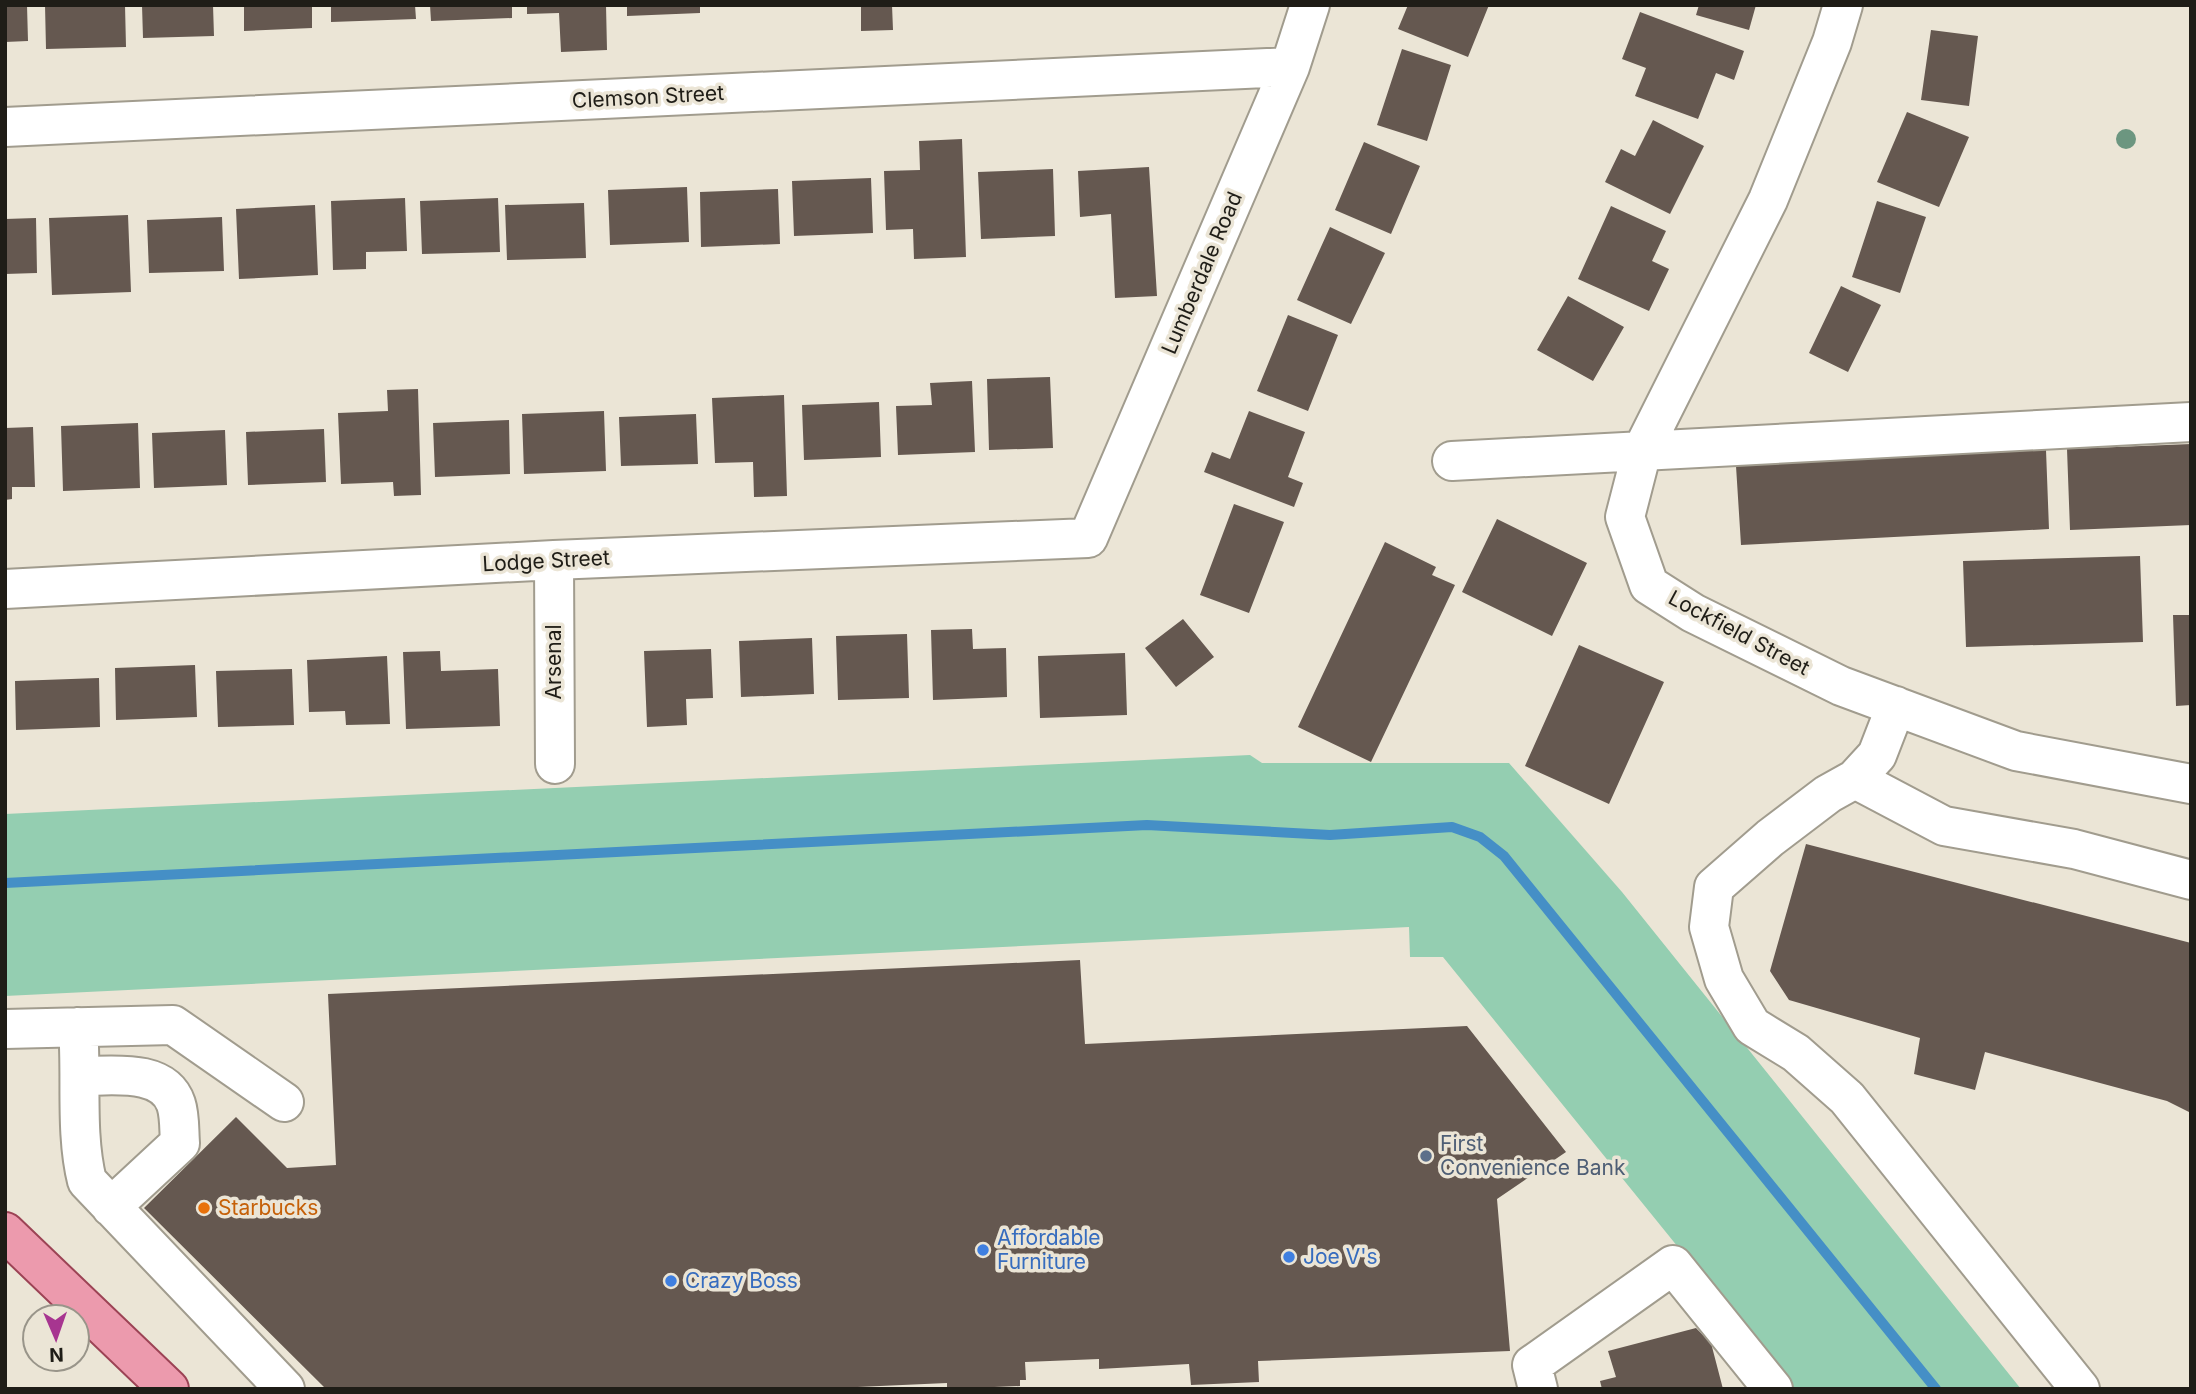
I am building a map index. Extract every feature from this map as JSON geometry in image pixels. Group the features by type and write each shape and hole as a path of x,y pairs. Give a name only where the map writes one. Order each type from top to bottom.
{"main road":[{"path":"5,1232 169,1389"}],"street":[{"name":"Lumberdale Road","path":"1088,538 1290,68 1310,5"},
{"name":"Lockfield Street","path":"1843,5 1832,42 1768,200 1642,451 1625,517 1649,585 1693,613 1841,686 2016,751 2191,784"},
{"name":"Clemson Street","path":"5,127 1290,68"},
{"path":"1452,461 2191,422"},
{"name":"Lodge Street","path":"5,589 554,560 1088,538"},
{"name":"Arsenal","path":"554,560 555,764"},
{"path":"1896,706 1877,755 1855,779 1828,794 1770,838 1714,887 1709,927 1724,979 1752,1026 1796,1053 1847,1098 2080,1389"},
{"path":"1855,779 1944,825 2074,849 2191,880"},
{"path":"5,1029 173,1024 284,1102"},
{"path":"78,1027 82,1076 81,1156 87,1181 285,1389"},
{"path":"82,1076 129,1076 160,1082 176,1103 180,1143 111,1207"},
{"path":"1528,1381 1674,1265 1773,1389"}],"green space":[{"path":"1250,755 1262,763 1509,763 1622,892 2021,1389 1793,1389 1443,957 1410,957 1409,927 5,996 5,814"}],"building":[{"path":"5,5 27,5 28,41 5,42"},
{"path":"45,5 125,5 126,47 46,49"},
{"path":"142,5 213,5 214,36 143,38"},
{"path":"244,5 312,5 312,28 244,31"},
{"path":"331,5 415,5 416,19 331,22"},
{"path":"430,5 512,5 512,18 431,21"},
{"path":"527,5 606,5 607,50 561,52 559,13 527,14"},
{"path":"627,5 700,5 700,13 627,16"},
{"path":"861,5 892,5 893,30 861,31"},
{"path":"1408,5 1489,5 1468,57 1398,29"},
{"path":"1699,5 1756,5 1749,30 1696,15"},
{"path":"1640,12 1744,51 1734,80 1716,73 1698,119 1635,96 1646,68 1622,59"},
{"path":"1931,30 1978,36 1969,106 1921,100"},
{"path":"1402,49 1451,65 1427,141 1377,125"},
{"path":"1907,112 1969,137 1939,207 1877,182"},
{"path":"1653,120 1704,146 1670,214 1605,182 1621,149 1635,156"},
{"path":"962,139 966,257 914,259 913,229 886,230 884,171 920,170 919,141"},
{"path":"1364,142 1420,166 1391,234 1335,210"},
{"path":"1149,167 1157,296 1115,298 1111,214 1080,217 1078,171"},
{"path":"1053,169 1055,236 981,239 978,172"},
{"path":"871,178 873,233 794,236 792,181"},
{"path":"687,187 689,242 610,245 608,190"},
{"path":"778,189 780,244 701,247 700,192"},
{"path":"405,198 407,251 366,252 366,269 333,270 331,201"},
{"path":"498,198 500,252 422,254 420,201"},
{"path":"1877,201 1926,217 1900,293 1852,277"},
{"path":"584,203 586,258 507,260 505,205"},
{"path":"315,205 318,275 239,279 236,209"},
{"path":"1611,206 1666,231 1652,261 1669,269 1649,311 1578,279"},
{"path":"128,215 131,292 52,295 49,218"},
{"path":"222,217 224,271 149,273 147,220"},
{"path":"36,218 37,273 5,274 5,219"},
{"path":"1330,227 1385,253 1351,324 1297,300"},
{"path":"1841,286 1881,305 1848,372 1809,353"},
{"path":"1568,296 1624,327 1593,381 1537,350"},
{"path":"1288,315 1338,335 1308,411 1257,391"},
{"path":"1050,377 1053,448 989,450 987,379"},
{"path":"972,381 975,452 898,455 896,406 932,405 930,383"},
{"path":"418,389 421,495 394,496 393,482 341,484 338,413 388,411 387,390"},
{"path":"784,395 787,496 754,497 753,462 715,463 712,398"},
{"path":"879,402 881,457 804,460 802,405"},
{"path":"604,411 606,471 524,474 522,414"},
{"path":"1249,411 1305,432 1288,477 1303,483 1294,507 1204,472 1212,452 1230,459"},
{"path":"696,414 698,464 621,466 619,417"},
{"path":"509,420 510,474 435,477 433,423"},
{"path":"138,423 140,488 63,491 61,426"},
{"path":"33,427 35,487 12,487 12,499 5,500 5,428"},
{"path":"324,429 326,482 248,485 246,432"},
{"path":"225,430 227,485 154,488 152,433"},
{"path":"2191,444 2191,525 2070,530 2067,449"},
{"path":"2046,450 2049,529 1741,545 1736,466"},
{"path":"1234,504 1284,522 1249,613 1200,595"},
{"path":"1497,519 1587,563 1552,636 1462,592"},
{"path":"1385,542 1436,567 1432,575 1455,585 1371,762 1298,727"},
{"path":"2140,556 2143,642 1966,647 1963,561"},
{"path":"2173,615 2191,615 2191,705 2176,706"},
{"path":"1183,619 1214,657 1176,687 1145,648"},
{"path":"972,629 973,649 1006,648 1007,697 933,700 931,630"},
{"path":"907,634 909,698 838,700 836,636"},
{"path":"812,638 814,694 741,697 739,641"},
{"path":"1579,645 1664,682 1609,804 1525,766"},
{"path":"711,649 713,698 686,699 687,725 647,727 644,651"},
{"path":"440,651 441,671 498,669 500,726 406,729 403,652"},
{"path":"1125,653 1127,715 1040,718 1038,656"},
{"path":"387,656 390,724 346,725 345,711 309,712 307,660"},
{"path":"195,665 197,717 116,720 115,668"},
{"path":"292,669 294,725 218,727 216,671"},
{"path":"99,678 100,727 16,730 15,681"},
{"path":"1806,844 2191,943 2191,1113 2167,1101 1985,1052 1975,1090 1914,1074 1920,1038 1789,1000 1770,971"},
{"path":"1080,960 1085,1044 1467,1026 1566,1152 1497,1199 1510,1351 1258,1361 1259,1382 1191,1385 1189,1364 1099,1369 1099,1359 1025,1362 1026,1380 1020,1380 1020,1386 947,1389 947,1383 813,1389 326,1389 144,1208 236,1117 287,1168 336,1165 328,994"},
{"path":"1696,1328 1711,1343 1723,1389 1602,1389 1600,1381 1616,1377 1608,1351"}],"waterway":[{"path":"5,883 1147,825 1330,835 1452,827 1480,837 1504,856 1936,1389"}],"place":[{"name":"First Convenience Bank","path":"1426,1156"},
{"name":"Starbucks","path":"204,1208"},
{"name":"Affordable Furniture","path":"983,1250"},
{"name":"Joe V's","path":"1289,1257"},
{"name":"Crazy Boss","path":"671,1281"}]}
